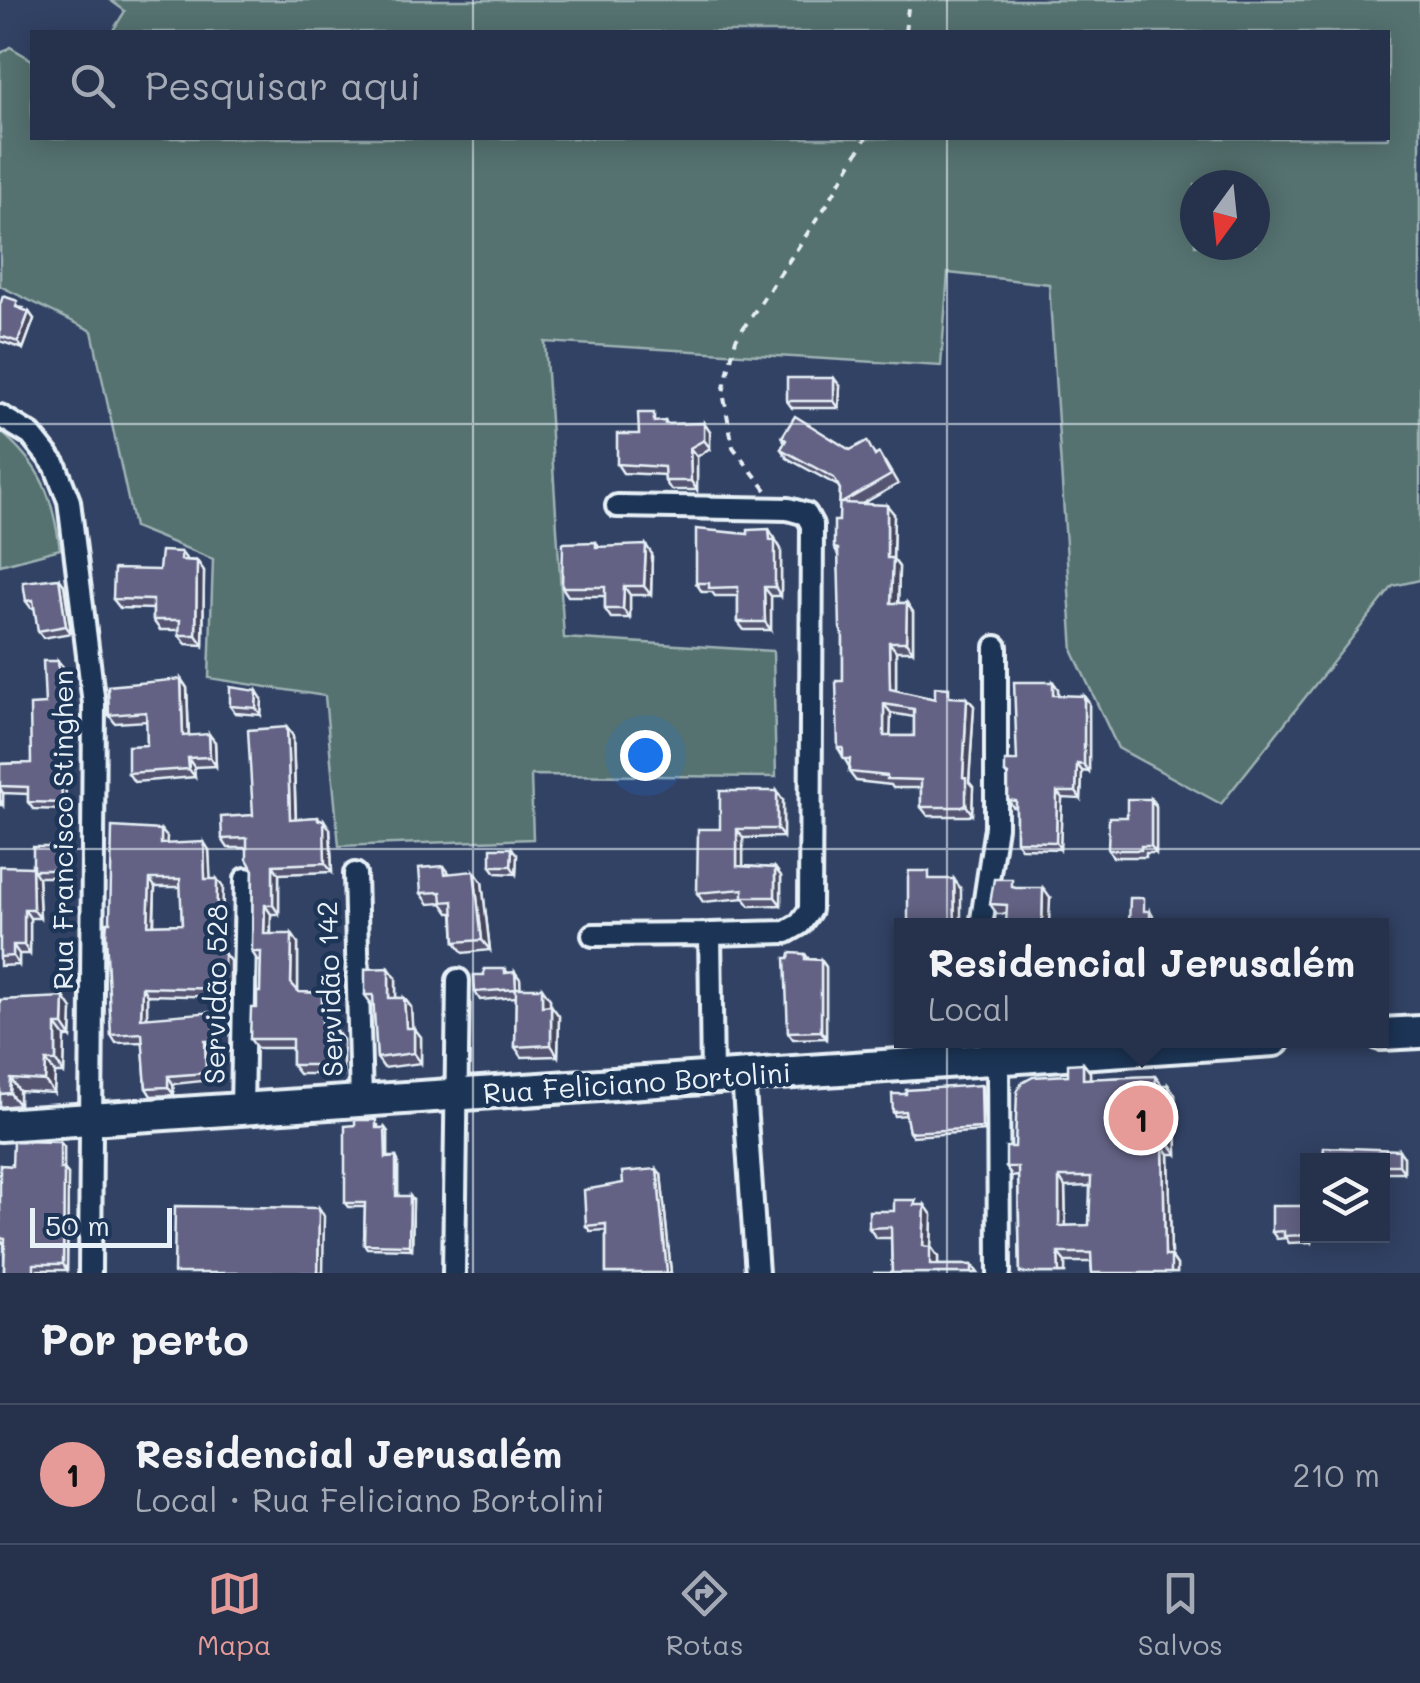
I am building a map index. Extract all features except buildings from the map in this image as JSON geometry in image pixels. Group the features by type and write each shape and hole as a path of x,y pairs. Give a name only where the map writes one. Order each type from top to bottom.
{"main road":[{"path":"1389,1034 1420,1032"},
{"name":"Rua Feliciano Bortolini","path":"0,1125 743,1076 984,1052 1081,1048"}],"street":[{"name":"Rua Francisco Stinghen","path":"0,416 31,435 55,464 70,500 87,630 94,704 90,1273"},
{"path":"593,936 786,932 800,924 810,910 812,526 806,514 788,510 617,506"},
{"path":"982,918 996,827 996,647"},
{"name":"Servidão 142","path":"354,874 361,1102"},
{"name":"Servidão 528","path":"242,1110 246,880"},
{"path":"710,934 712,1078"},
{"path":"454,1273 458,980"},
{"path":"984,1052 999,1273"},
{"path":"743,1076 757,1273"}],"path":[{"path":"905,30 909,0"},
{"path":"788,510 760,484 734,447 723,392 736,338 798,250 865,140"}],"green space":[{"path":"110,0 1420,0 1420,580 1393,586 1221,804 1118,748 1073,652 1049,284 948,273 941,366 545,342 564,638 773,651 776,777 531,775 533,839 339,846 325,696 209,678 213,559 134,527 92,331 0,286 0,54 10,47 30,59 30,140 1390,140 1390,30 113,30 125,11"},
{"path":"0,431 36,470 54,514 60,549 0,565"}],"place":[{"name":"Residencial Jerusalém","path":"1141,1118"}]}
